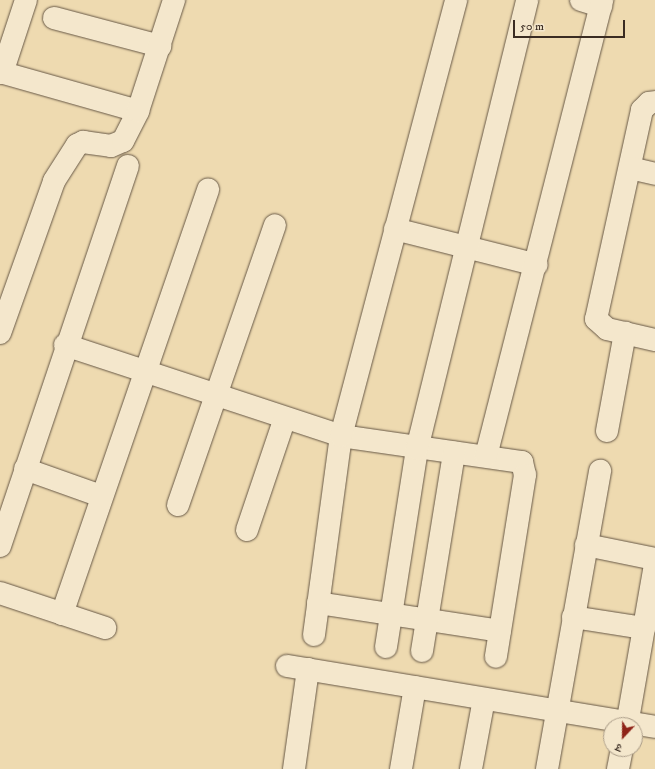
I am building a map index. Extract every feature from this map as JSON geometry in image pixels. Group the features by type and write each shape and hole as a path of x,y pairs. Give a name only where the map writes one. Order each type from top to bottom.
{"street":[{"path":"26,0 1,72 138,111"},
{"path":"0,333 7,286 54,181 72,149 83,142 118,145 128,134 138,111 174,0"},
{"path":"314,635 341,436 456,0"},
{"path":"386,647 417,449 465,247 527,0"},
{"path":"486,456 537,265 595,2"},
{"path":"54,18 160,46"},
{"path":"655,102 649,102 642,110 596,314 600,325 655,340"},
{"path":"0,546 65,345 128,166"},
{"path":"630,168 655,174"},
{"path":"62,614 143,371 208,189"},
{"path":"178,505 275,225"},
{"path":"395,229 537,265"},
{"path":"608,431 625,333"},
{"path":"65,345 341,436 417,449 486,456 522,462 525,475 496,657"},
{"path":"247,530 285,418"},
{"path":"422,651 454,453"},
{"path":"25,469 101,496"},
{"path":"547,769 556,711 600,471"},
{"path":"586,545 655,559"},
{"path":"629,717 655,565"},
{"path":"0,593 105,628"},
{"path":"318,603 500,631"},
{"path":"573,617 644,628"},
{"path":"294,769 298,668 603,719"},
{"path":"401,769 415,687"},
{"path":"471,769 484,699"},
{"path":"643,726 655,727"},
{"path":"618,769 620,757"}]}
